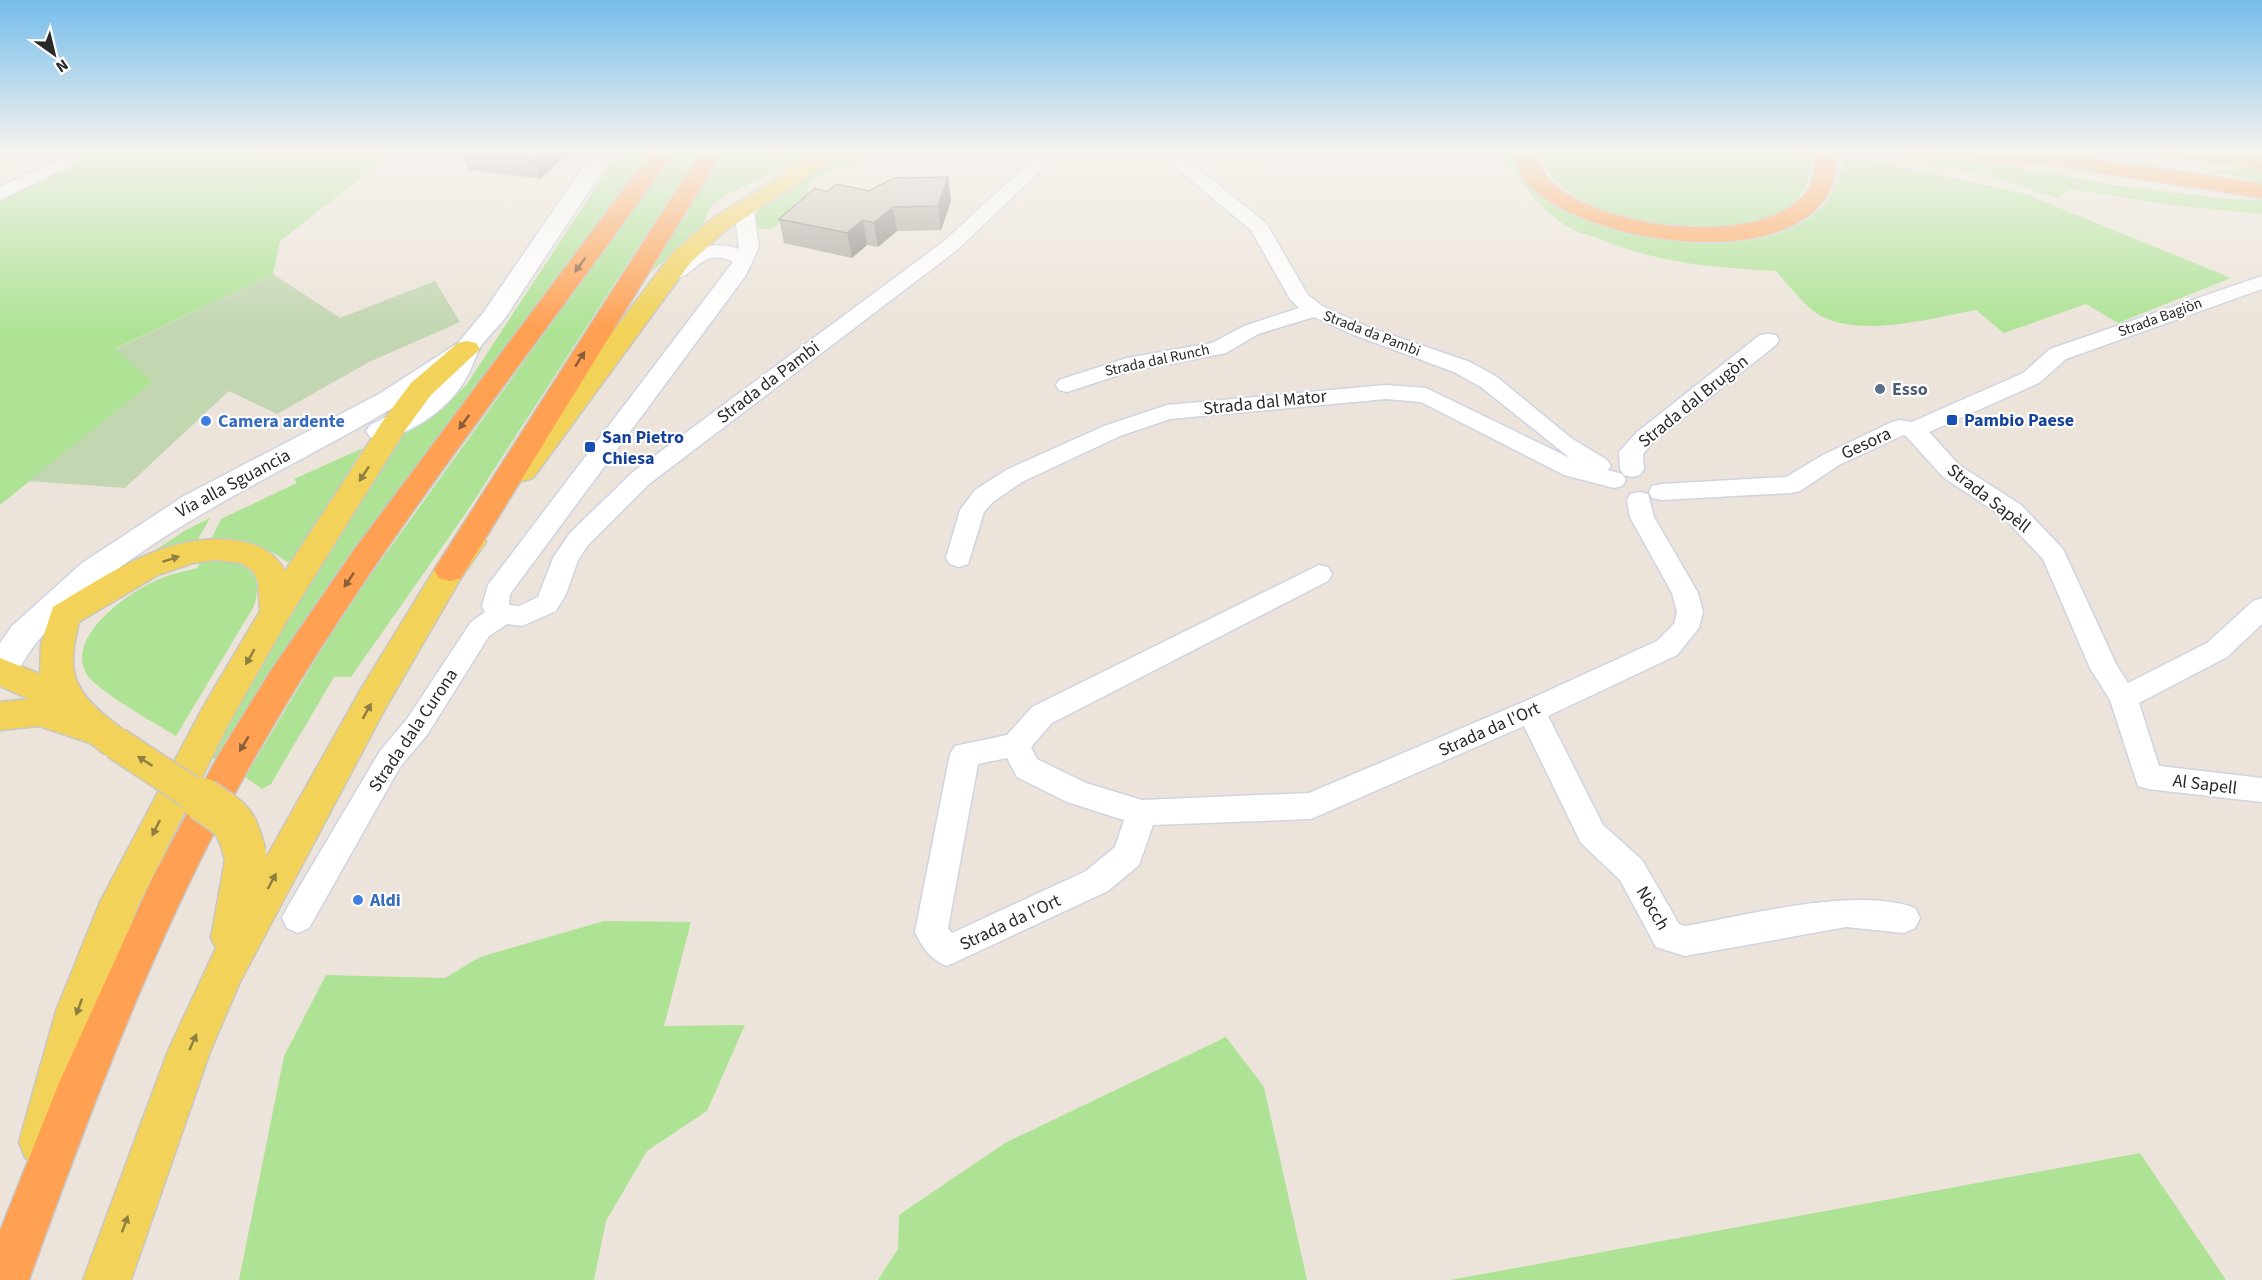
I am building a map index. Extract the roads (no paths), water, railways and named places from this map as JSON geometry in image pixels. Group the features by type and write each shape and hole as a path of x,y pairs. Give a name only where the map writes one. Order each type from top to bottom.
{"highway":[{"path":"4,1280 60,1130 138,948 231,765 277,688 359,566 620,210"},
{"path":"450,570 676,210"},
{"path":"1585,210 1656,232 1706,236 1753,232 1794,217 1801,210"}],"main road":[{"path":"718,210 716,212 718,225"},
{"path":"107,1280 189,1051 225,970 373,699 450,570 662,282 682,256 718,225 740,210"},
{"path":"4,1280 77,1011 116,913 166,809 276,611 396,424"},
{"path":"225,970 245,854 242,836 233,820 110,738 73,704 59,684 56,673 58,641 64,616 162,562 220,549 249,554 266,566 275,590 276,611"},
{"path":"1,668 73,704"},
{"path":"0,716 39,712 110,738"}],"street":[{"name":"Via alla Sguancia","path":"1,668 24,635 46,613 93,572 149,531 195,503 388,400 467,350 493,317 564,210"},
{"path":"502,614 495,606 495,595 740,262 749,246 742,218 747,210"},
{"name":"Strada da Pambi","path":"502,614 522,616 547,604 566,558 579,539 641,478 922,267 986,210"},
{"name":"Strada da Pambi","path":"1238,210 1259,227 1300,298 1315,310 1361,331 1462,367 1489,382 1563,443 1621,475 1624,495 1650,496"},
{"path":"718,225 740,262"},
{"path":"662,282 702,252 721,251 740,262"},
{"name":"Strada Bagiòn","path":"2058,354 2262,282"},
{"name":"Strada dal Runch","path":"1067,385 1126,365 1218,348 1251,330 1315,310"},
{"name":"Strada dal Brugòn","path":"1621,475 1631,452 1644,438 1768,340"},
{"path":"1,668 39,640 124,561 167,531 417,413 448,387 458,373 467,350"},
{"name":"Gesora","path":"1650,496 1791,485 1831,460 1900,427 1914,430 2031,378 2058,354"},
{"name":"Strada dal Mator","path":"959,558 972,510 984,496 1014,476 1112,431 1167,412 1386,392 1426,395 1572,469 1621,475"},
{"name":"Strada Sapèll","path":"1914,430 1951,471 2012,511 2054,555 2104,668 2123,699 2148,777"},
{"name":"Strada da l'Ort","path":"1142,813 1128,855 1097,881 948,951 931,932 965,754 1015,745 1027,768 1078,793 1142,813 1311,806 1531,711 1667,648 1686,628 1690,612 1685,593 1642,517 1650,496"},
{"path":"1015,745 1042,715 1319,574"},
{"path":"2123,699 2217,650 2262,608"},
{"name":"Strada dala Curona","path":"298,918 390,759 417,727 480,629 502,614"},
{"name":"Nòcch","path":"1531,711 1592,834 1631,870 1668,936 1685,941 1846,914 1904,918"},
{"name":"Al Sapell","path":"2148,777 2262,790"}],"place":[{"name":"Esso","path":"1880,389"},
{"name":"Pambio Paese","path":"1952,420"},
{"name":"Camera ardente","path":"206,421"},
{"name":"San Pietro Chiesa","path":"590,447"},
{"name":"Aldi","path":"358,900"}]}
